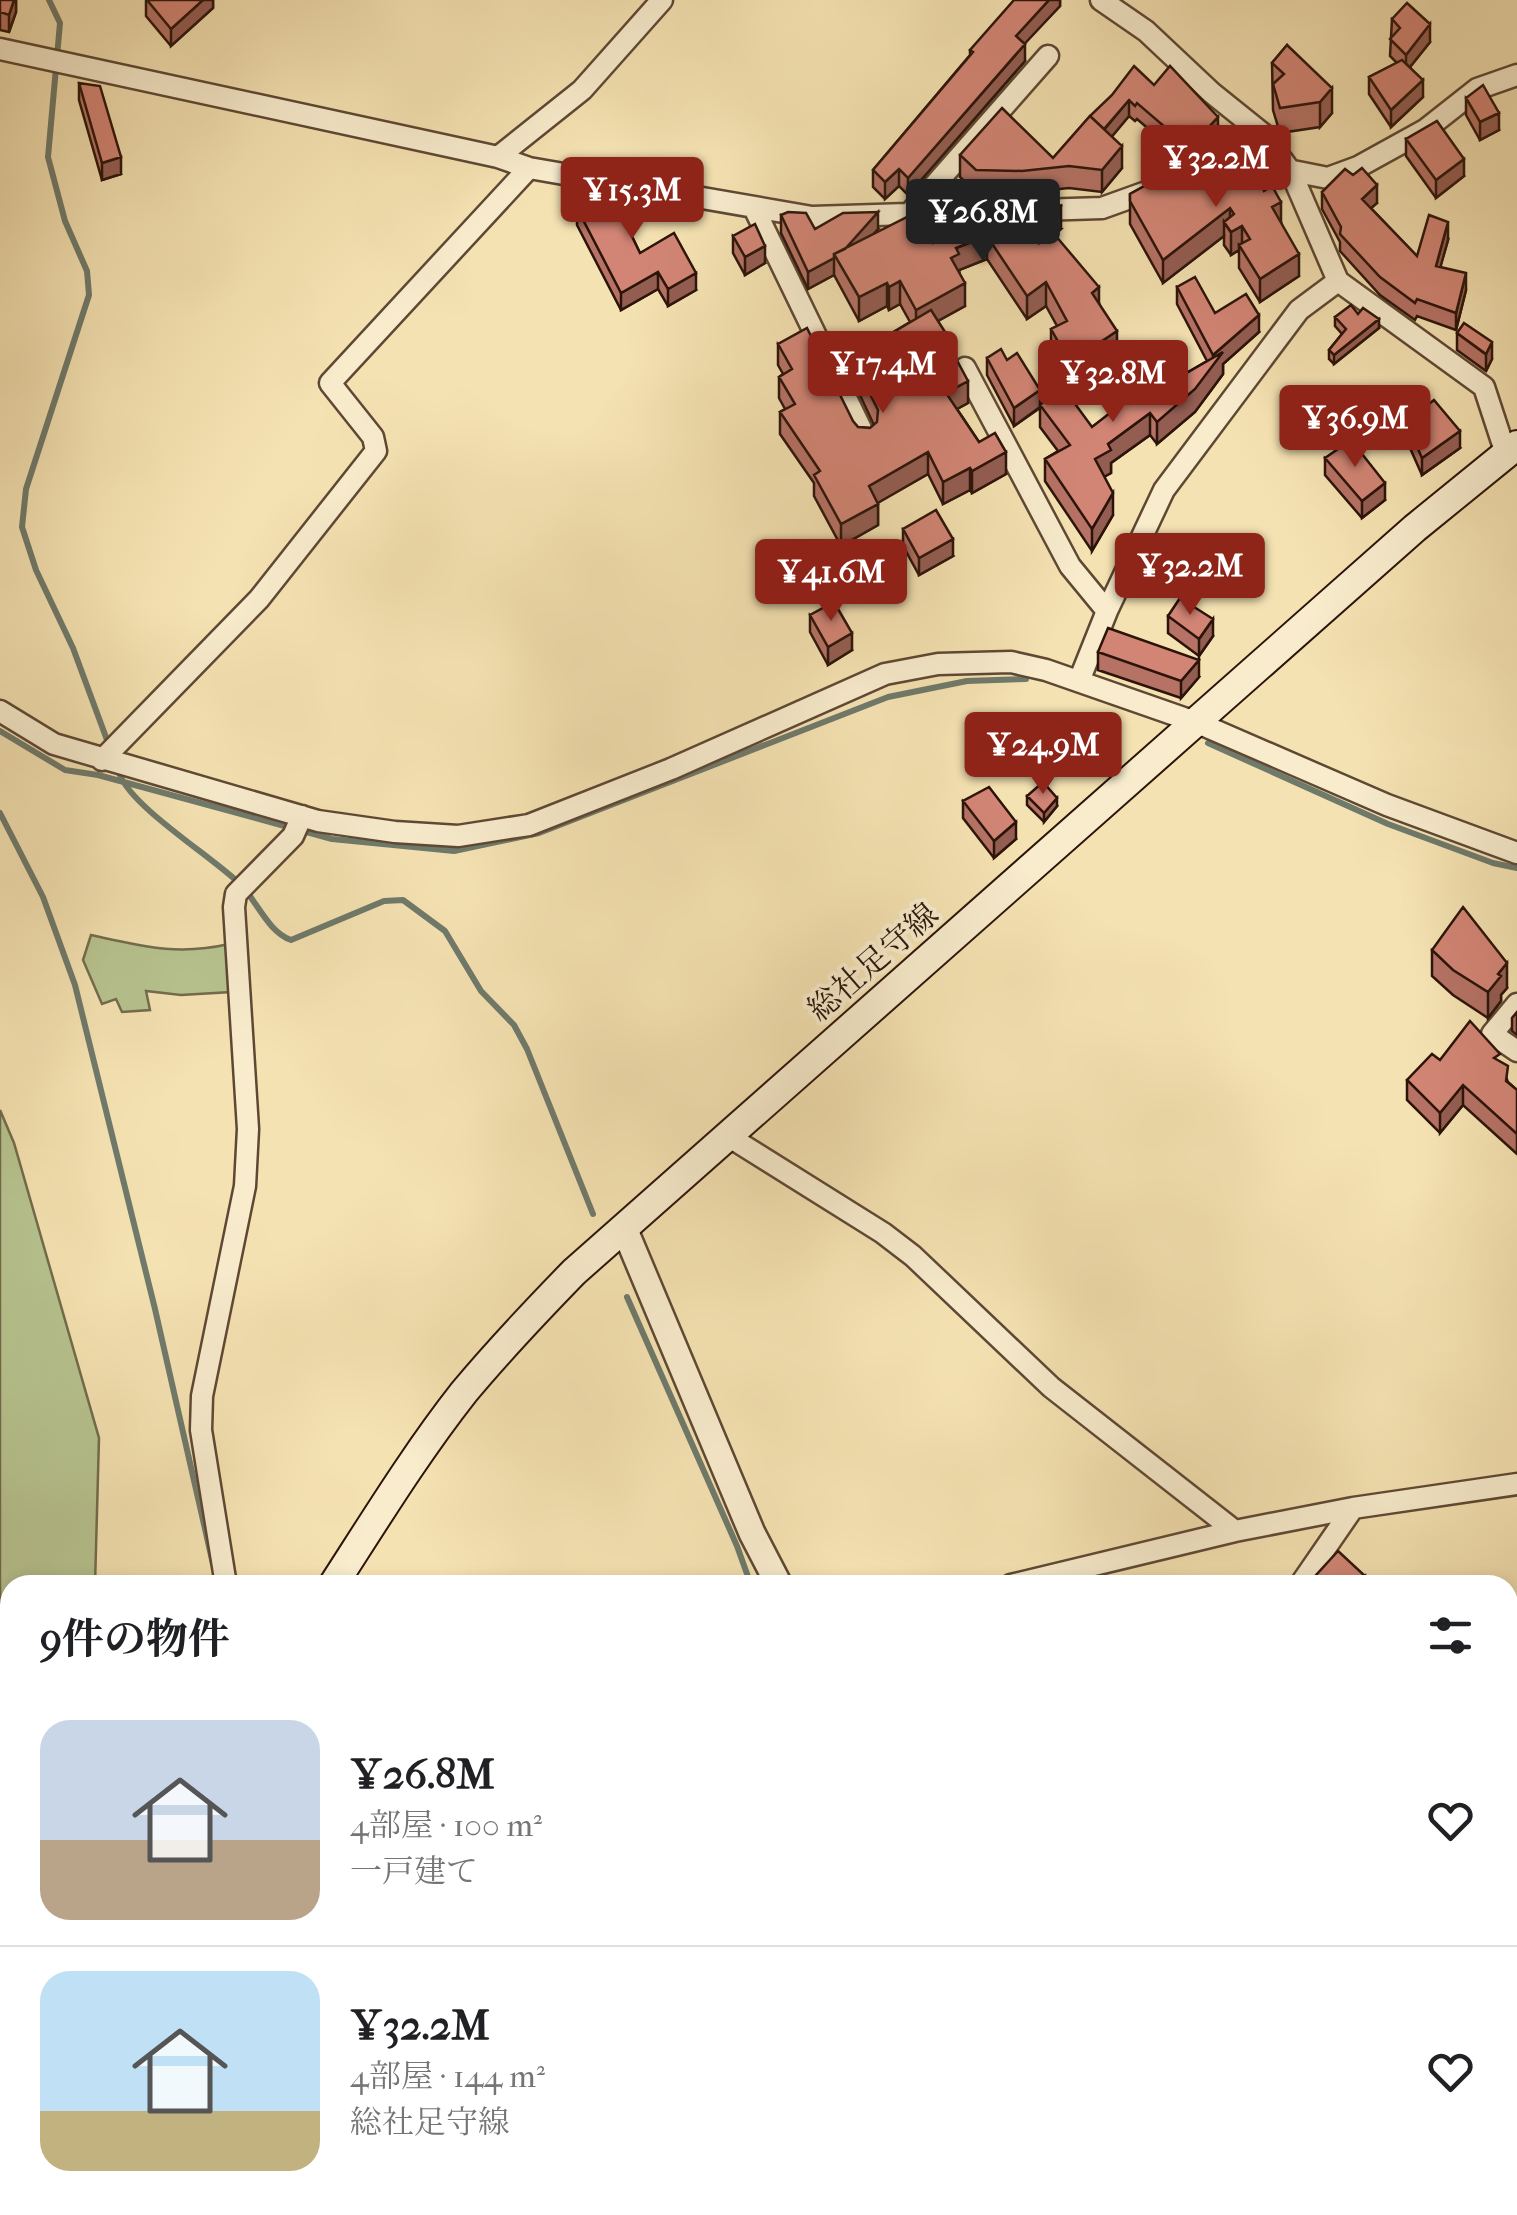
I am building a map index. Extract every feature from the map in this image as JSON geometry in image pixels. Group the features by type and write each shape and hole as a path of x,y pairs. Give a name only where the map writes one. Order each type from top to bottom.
{"main road":[{"name":"総社足守線","path":"340,1575 464,1392 521,1326 624,1228 1428,517 1511,450"}],"street":[{"path":"498,156 582,90 662,0"},
{"path":"1101,0 1146,32 1262,134 1292,172 1338,281 1484,387 1511,450"},
{"path":"0,50 498,156 530,168 812,217 1102,208 1174,182"},
{"path":"910,212 1048,56"},
{"path":"1206,171 1238,160 1328,178 1358,168 1425,130 1477,90 1517,75"},
{"path":"102,760 259,599 376,450 372,437 330,383 530,168"},
{"path":"754,208 865,437"},
{"path":"1079,681 1164,490 1299,310 1338,281"},
{"path":"965,368 1070,566 1107,611"},
{"path":"0,712 54,744 298,825 458,836 529,825 671,769 885,674 938,664 1011,662 1198,722 1387,805 1517,853"},
{"path":"224,1575 201,1430 202,1396 245,1186 248,1130 234,906 242,887 298,825"},
{"path":"1517,1004 1492,1034 1517,1051"},
{"path":"728,1136 913,1256 1051,1387 1234,1531"},
{"path":"624,1228 744,1516 774,1575"},
{"path":"1052,1575 1234,1531 1353,1508 1517,1484"},
{"path":"1307,1575 1353,1508"}],"green space":[{"path":"91,935 176,949 229,944 231,992 181,995 146,991 150,1010 122,1012 116,999 102,1004 83,960"},
{"path":"0,1110 14,1143 99,1438 95,1575 0,1575"}],"building":[{"path":"0,0 14,0 9,15 0,12"},
{"path":"147,0 203,0 171,29"},
{"path":"1014,0 1049,0 1016,36 1025,44 908,178 899,169 885,182 873,170"},
{"path":"1407,3 1430,24 1406,55 1390,39 1400,28 1392,19"},
{"path":"1287,45 1332,88 1320,102 1280,108 1273,84 1284,74 1272,63"},
{"path":"1402,60 1423,80 1391,110 1369,77"},
{"path":"1134,66 1154,85 1170,66 1218,117 1207,129 1173,134 1129,100 1104,129 1090,116"},
{"path":"79,83 100,86 121,157 102,163"},
{"path":"1483,85 1499,113 1480,122 1466,98"},
{"path":"1002,108 1053,158 1090,116 1122,146 1102,170 1069,166 976,170 960,155"},
{"path":"1437,121 1464,159 1436,180 1406,139"},
{"path":"1238,152 1245,153 1264,191 1272,186 1281,202 1272,207 1299,254 1260,279 1239,245 1250,239 1242,226 1231,232 1224,222 1234,214 1230,208 1163,260 1130,201 1130,194 1150,183"},
{"path":"1362,168 1377,185 1362,199 1417,256 1429,215 1448,222 1436,266 1466,273 1456,313 1417,299 1415,303 1380,277 1340,234 1341,227 1322,192 1345,169 1353,175"},
{"path":"636,183 644,185 651,199 620,212 640,253 674,233 696,273 668,289 658,272 621,293 577,208"},
{"path":"1051,200 1061,206 1044,221 1051,229 1038,244 1055,235 1099,287 1092,293 1117,331 1087,351 1083,342 1064,352 1051,329 1067,321 1046,282 1027,296 987,236 956,248 959,254 951,258 965,283 916,310 900,281 859,297 834,254 917,212 933,243 967,225 960,208 973,203 984,202 993,221 1017,201"},
{"path":"878,212 845,249 808,272 781,215 806,213 815,229 843,213"},
{"path":"755,224 765,246 745,257 733,236"},
{"path":"1195,277 1215,313 1246,294 1259,315 1213,355 1177,287"},
{"path":"1351,305 1358,314 1363,308 1379,319 1334,355 1329,350 1346,329 1335,317"},
{"path":"931,310 952,343 968,381 946,393 979,442 995,433 1006,452 943,482 928,452 869,486 878,504 841,524 814,475 820,471 780,412 795,404 779,377 792,369 778,344 807,328 853,421 858,427 870,428 877,422 878,410 859,372 901,349 892,333"},
{"path":"1464,323 1492,342 1486,354 1457,333"},
{"path":"1152,347 1176,379 1223,352 1195,389 1157,422 1150,413 1108,444 1111,450 1095,459 1113,493 1092,529 1045,459 1070,445 1040,405 1062,386 1092,427 1124,402 1107,379"},
{"path":"1001,349 1007,360 1017,353 1040,390 1014,408 987,358"},
{"path":"1434,400 1460,431 1422,458 1406,422"},
{"path":"1351,440 1385,483 1362,501 1325,458"},
{"path":"936,510 953,539 919,558 903,529"},
{"path":"1180,598 1213,619 1199,639 1168,616"},
{"path":"834,602 852,633 828,647 810,615"},
{"path":"1108,628 1199,660 1181,681 1098,652"},
{"path":"1043,782 1057,798 1044,813 1027,796"},
{"path":"989,787 1016,822 994,841 963,801"},
{"path":"1463,907 1507,963 1488,992 1453,970 1432,950"},
{"path":"1470,1021 1500,1054 1494,1058 1508,1066 1506,1081 1517,1090 1517,1134 1463,1085 1440,1113 1407,1080 1432,1054 1440,1060"},
{"path":"1338,1551 1364,1575 1316,1575"}],"waterway":[{"path":"49,0 60,23 48,157 65,221 87,271 89,295 26,489 22,527 107,740"},
{"path":"0,731 65,770 98,775 332,839 454,851 539,833 888,697 967,681 1026,679"},
{"path":"1208,743 1388,824 1493,863 1517,868"},
{"path":"120,775 140,802 240,884 269,923 291,940 384,901 403,900 445,931 481,991 514,1025 527,1049 593,1214"},
{"path":"0,813 43,897 75,985 213,1564"},
{"path":"627,1297 747,1575"}]}
